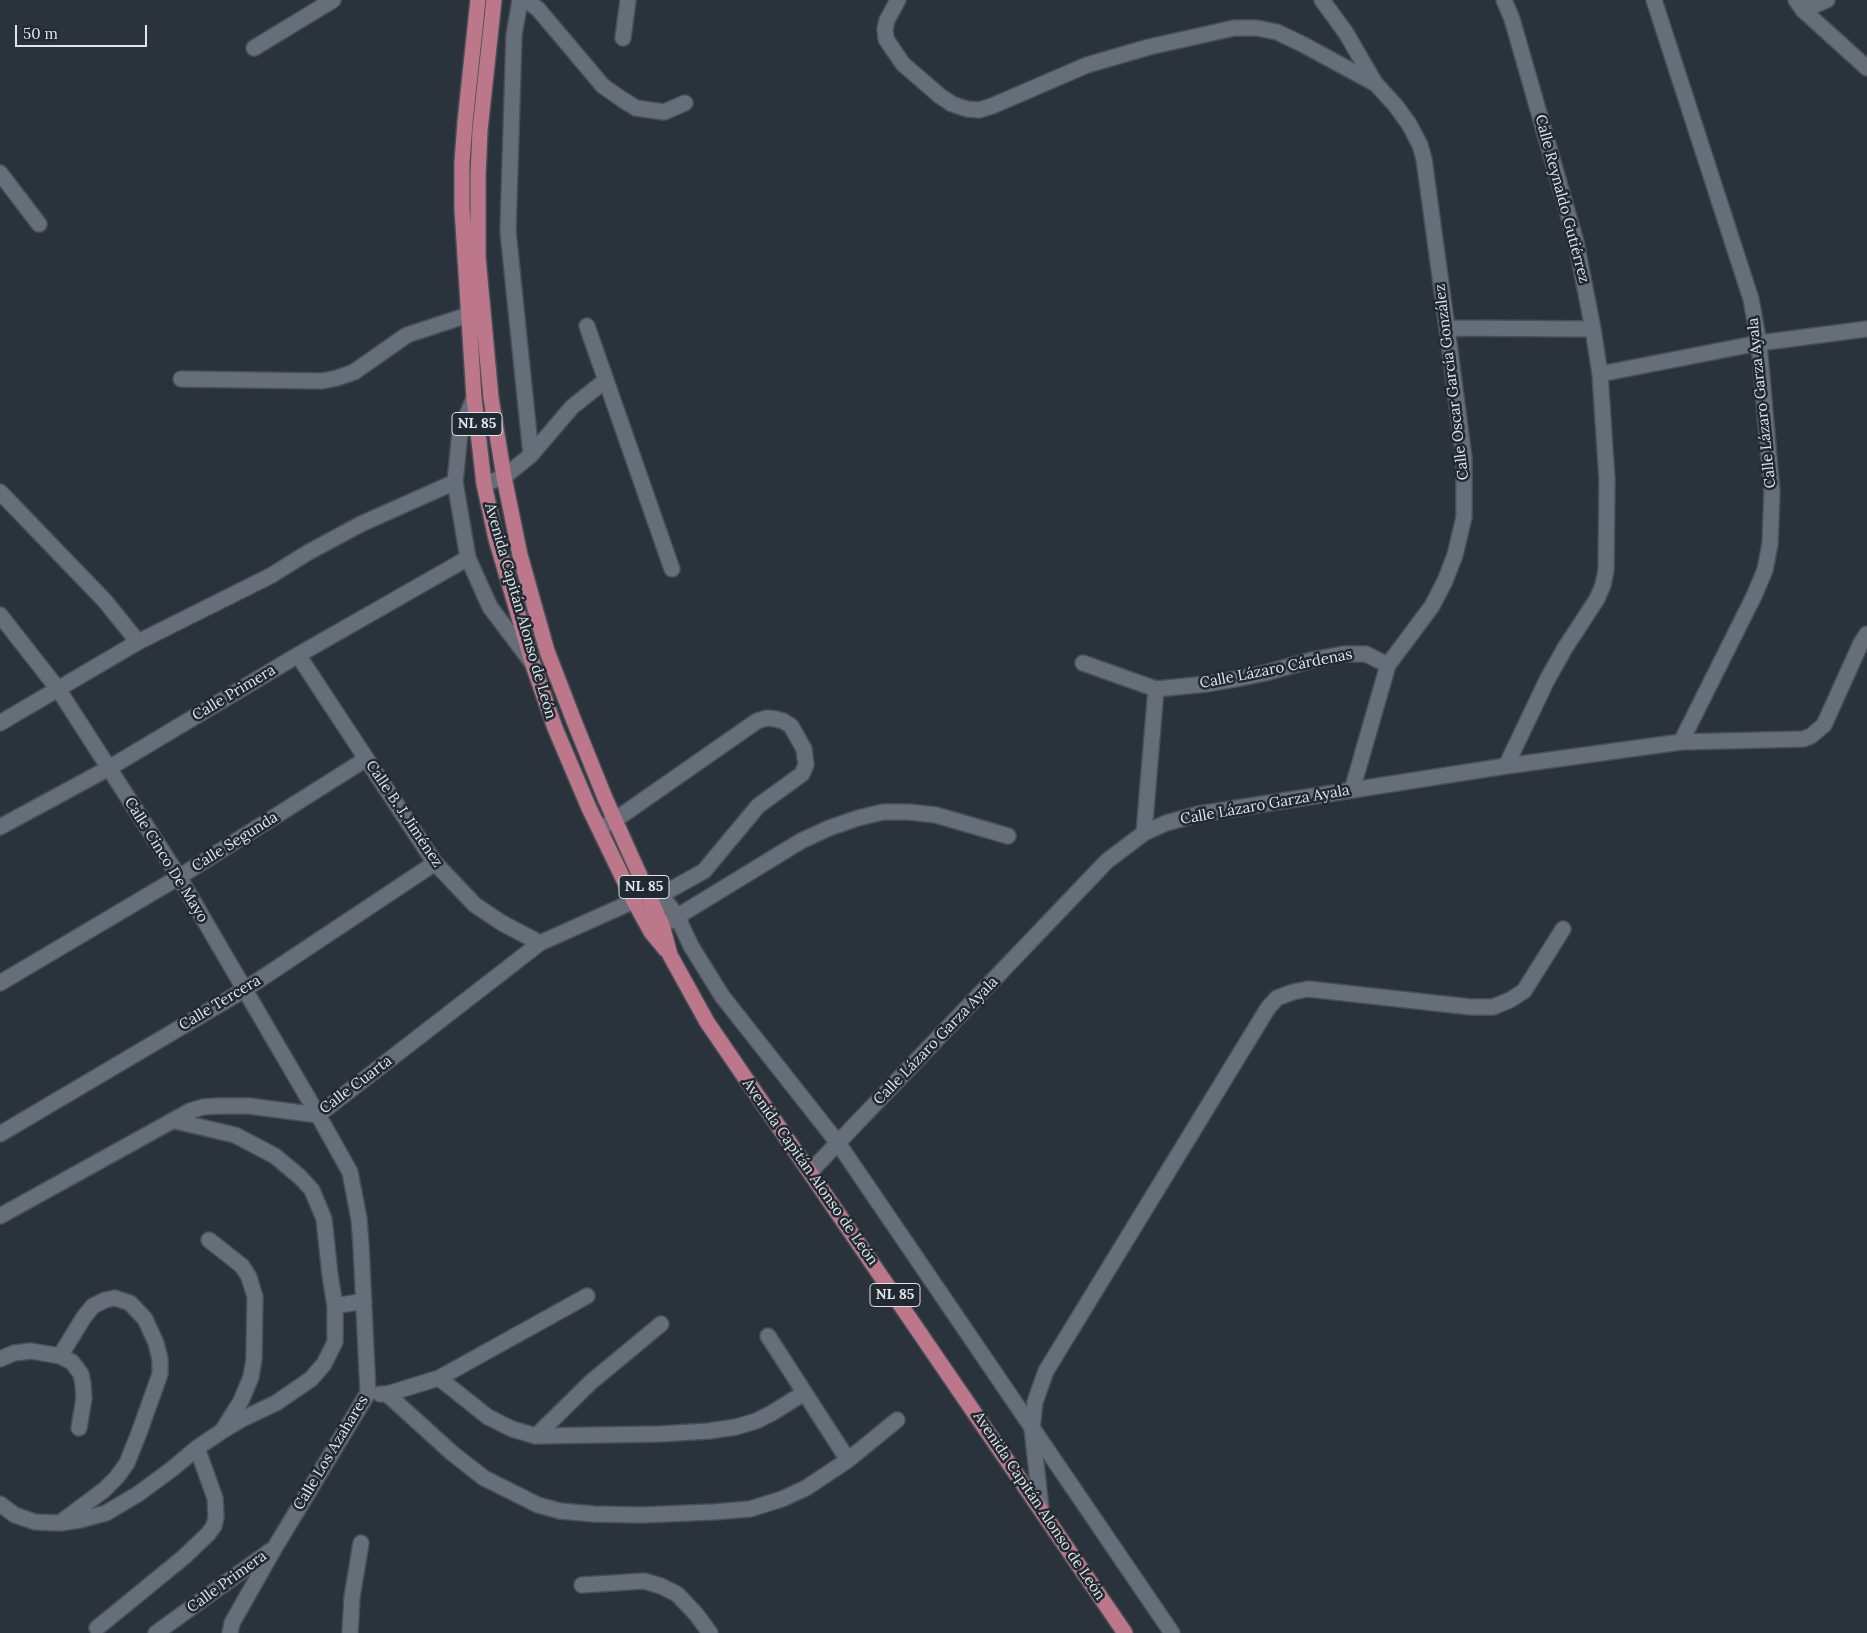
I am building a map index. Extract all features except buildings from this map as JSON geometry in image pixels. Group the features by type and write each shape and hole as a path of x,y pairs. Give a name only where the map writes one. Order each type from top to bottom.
{"main road":[{"name":"Avenida Capitán Alonso de León","path":"478,0 462,162 463,248 474,398 484,484 496,539 533,664 555,728 589,808 600,828 648,898"},
{"name":"Avenida Capitán Alonso de León","path":"494,0 481,120 478,175 478,257 482,310 492,398 504,477 520,554 547,651 648,898 656,928 707,1022 1125,1633"}],"street":[{"path":"254,48 333,0"},
{"path":"520,0 514,35 508,231 531,455"},
{"path":"526,0 538,9 603,86 623,100 636,108 664,112 685,103"},
{"path":"623,38 628,0"},
{"name":"Calle Oscar García González","path":"898,0 884,29 886,39 903,64 952,104 979,110 1087,65 1149,47 1234,28 1258,28 1276,32 1376,84"},
{"name":"Calle Oscar García González","path":"1322,0 1346,33 1376,84 1409,124 1420,145 1424,159 1464,458 1464,517 1455,554 1445,581 1432,606 1388,665 1352,790"},
{"name":"Calle Reynaldo Gutiérrez","path":"1504,0 1512,19 1558,172 1576,242 1600,374 1607,480 1606,570 1603,585 1597,599 1569,641 1547,680 1506,766"},
{"name":"Calle Lázaro Garza Ayala","path":"1654,0 1751,299 1759,343 1772,492 1770,544 1765,570 1754,596 1681,742"},
{"path":"1800,5 1827,0"},
{"path":"1800,5 1867,68"},
{"path":"0,173 39,224"},
{"path":"181,379 322,381 338,378 354,372 407,335 482,310"},
{"path":"587,326 672,569"},
{"path":"1447,328 1593,329"},
{"path":"1600,374 1759,343 1867,329"},
{"path":"484,484 504,477 531,455 572,407 606,380"},
{"path":"474,398 460,432 455,482 468,558 490,607 533,664"},
{"path":"0,722 138,642 272,575 307,553 361,524 455,482"},
{"path":"0,492 105,601 138,642"},
{"name":"Calle Primera","path":"0,827 109,768 298,655 468,558"},
{"name":"Calle Cinco De Mayo","path":"0,615 58,689 179,877 318,1115"},
{"name":"Calle Lázaro Garza Ayala","path":"810,1172 1108,861 1144,834 1166,823 1199,814 1506,766 1681,742 1804,738 1811,736 1824,725 1861,643 1867,634"},
{"name":"Calle Lázaro Cárdenas","path":"1156,689 1207,684 1241,678 1343,654 1366,654 1388,665"},
{"name":"Calle B. J. Jiménez","path":"298,655 435,863 475,904 502,923 540,943"},
{"path":"1082,663 1156,689 1144,834"},
{"name":"Calle Cuarta","path":"0,1216 196,1109 218,1106 259,1107 318,1115 540,943 648,898 704,871 758,806 802,774 806,765 804,748 791,726 783,720 767,718 757,721 615,820 600,828"},
{"name":"Calle Segunda","path":"0,983 179,877 366,759"},
{"path":"656,928 801,840 858,818 883,812 908,812 936,816 1008,836"},
{"name":"Calle Tercera","path":"0,1134 244,990 435,863"},
{"path":"648,898 677,916 690,946 722,996 838,1143 1172,1633"},
{"path":"1041,1508 1032,1429 1035,1402 1046,1371 1258,1023 1277,998 1308,989 1471,1007 1493,1007 1510,1000 1524,991 1562,929"},
{"name":"Calle Los Azahares","path":"230,1633 232,1623 274,1549 368,1393 359,1219 350,1172 318,1115"},
{"path":"0,1504 15,1515 35,1522 60,1523 106,1513 138,1494 222,1431 276,1403 311,1379 324,1364 335,1342 335,1306 324,1218 312,1190 288,1165 235,1135 175,1121"},
{"path":"209,1240 242,1266 249,1277 255,1297 254,1359 250,1377 241,1401 222,1431"},
{"path":"368,1393 387,1394 439,1378 587,1296"},
{"path":"60,1356 93,1306 114,1298 130,1302 145,1319 156,1343 160,1359 160,1374 140,1433 127,1463 104,1490 60,1523"},
{"path":"335,1306 364,1301"},
{"path":"536,1436 591,1382 661,1324"},
{"path":"768,1336 848,1460"},
{"path":"0,1359 14,1353 30,1351 60,1356 72,1362 81,1374 84,1398 79,1428"},
{"path":"439,1378 488,1417 512,1429 536,1436 659,1434 709,1431 736,1427 764,1417 804,1393"},
{"path":"387,1394 452,1454 484,1478 538,1505 560,1511 594,1514 641,1515 750,1509 782,1499 806,1488 848,1460 897,1420"},
{"path":"96,1628 184,1557 214,1526 216,1517 215,1498 197,1448"},
{"path":"350,1633 352,1597 361,1543"},
{"name":"Calle Primera","path":"156,1633 274,1549"},
{"path":"582,1585 644,1582 661,1586 677,1594 696,1614 710,1633"}]}
